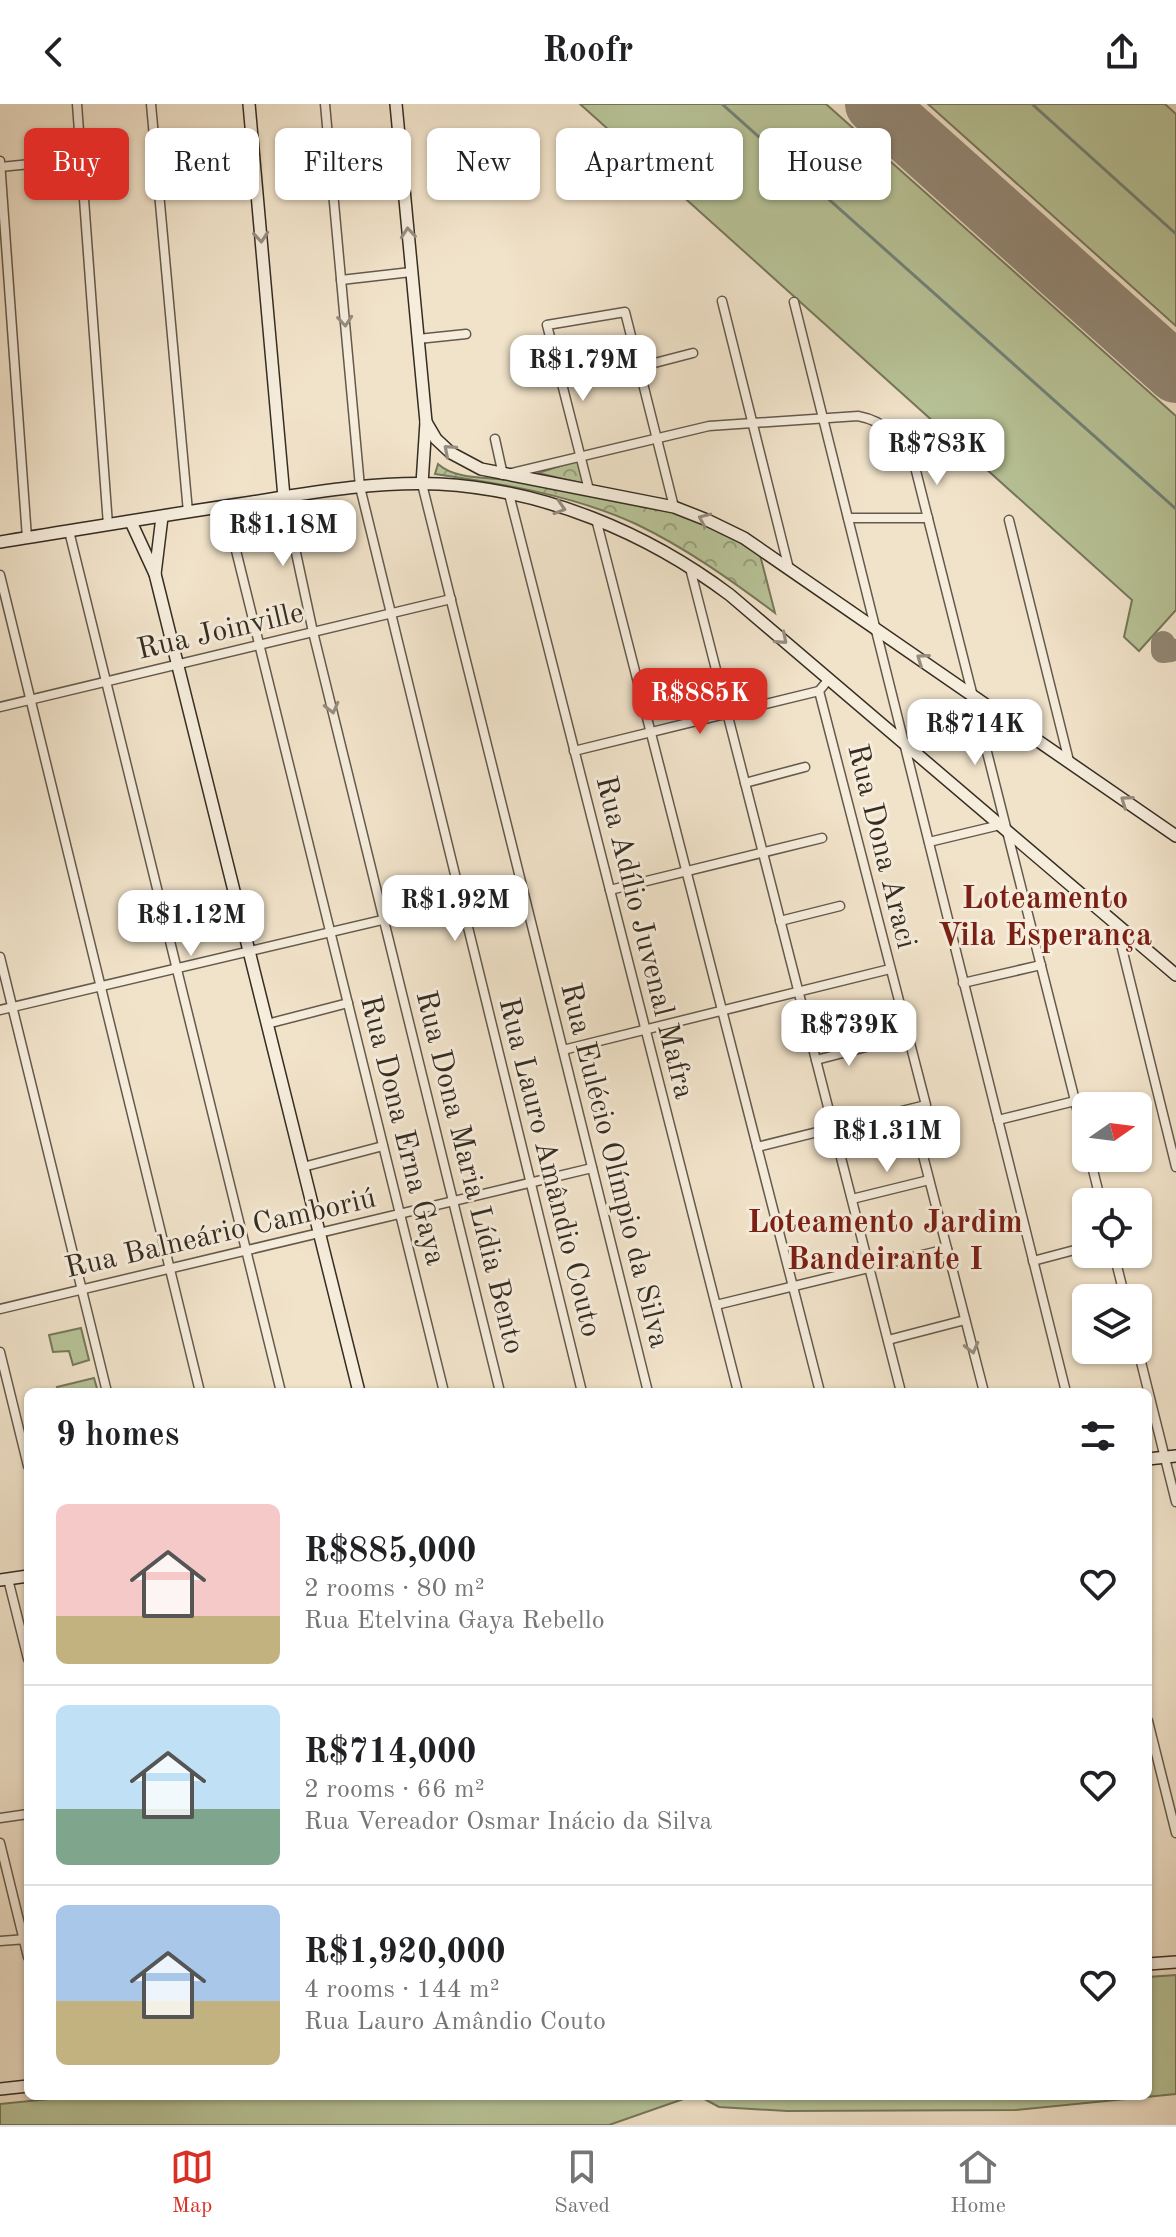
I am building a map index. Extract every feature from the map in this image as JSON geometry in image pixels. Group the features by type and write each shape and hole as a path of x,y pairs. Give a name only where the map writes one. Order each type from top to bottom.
{"main road":[{"path":"249,104 284,497"},
{"path":"396,104 426,422 422,484"},
{"path":"426,422 436,439 451,453 481,469 674,507 744,538 1176,836"},
{"path":"0,542 284,497 360,487 422,484 509,494 596,519 651,544 730,595 1176,975"},
{"path":"155,574 162,517"},
{"path":"131,522 155,574 358,1388"},
{"path":"4,1579 24,1576"},
{"path":"1152,1964 1176,1962"},
{"path":"0,2089 24,2086"}],"street":[{"path":"77,104 79,128"},
{"path":"151,104 188,512"},
{"name":"Rua Lauro Amândio Couto","path":"325,104 360,487 581,1388"},
{"path":"24,163 0,165 27,538"},
{"path":"84,200 108,525"},
{"path":"341,280 411,272"},
{"path":"722,301 789,569"},
{"path":"794,302 1065,1388"},
{"path":"589,490 547,325 625,312 674,507"},
{"path":"418,339 466,334"},
{"path":"639,367 693,353"},
{"path":"495,439 503,475 709,426 847,415 867,417 898,437 911,455 928,518 1073,1092"},
{"name":"Rua Eulécio Olímpio da Silva","path":"422,484 647,1388"},
{"name":"Rua Adílio Juvenal Mafra","path":"509,494 737,1388"},
{"name":"Rua Dona Maria Lídia Bento","path":"284,497 313,632 499,1388"},
{"name":"Rua Dona Erna Gaya","path":"225,506 443,1388"},
{"path":"848,518 928,518"},
{"path":"596,519 819,1388"},
{"path":"1009,520 1069,762"},
{"path":"69,531 280,1388"},
{"path":"690,567 900,1388"},
{"path":"0,575 199,1388"},
{"name":"Rua Joinville","path":"0,707 451,599"},
{"path":"574,751 819,691 829,679"},
{"name":"Rua Dona Araci","path":"819,691 926,1105 911,1109"},
{"path":"745,783 805,767"},
{"path":"929,842 1004,828"},
{"path":"610,890 822,838"},
{"path":"0,1010 522,887"},
{"path":"780,921 840,906"},
{"path":"1116,923 1176,1167"},
{"path":"0,957 106,1388"},
{"path":"963,983 1041,965"},
{"path":"563,1050 890,969"},
{"path":"267,1024 348,1003"},
{"path":"816,1060 874,1045"},
{"path":"998,1120 1072,1102"},
{"path":"757,1147 911,1109 979,1388"},
{"path":"303,1167 383,1146"},
{"name":"Rua Balneário Camboriú","path":"0,1309 592,1168"},
{"path":"852,1199 929,1180"},
{"path":"716,1305 947,1249"},
{"path":"1033,1261 1072,1251"},
{"path":"888,1340 965,1320"},
{"path":"0,1352 24,1450"},
{"path":"1142,1364 1149,1388"},
{"path":"1152,1397 1170,1457 1176,1502"},
{"path":"4,1579 24,1646"},
{"path":"1152,1737 1176,1833"},
{"path":"0,1818 24,1815"},
{"path":"0,1843 24,1932"},
{"path":"0,1941 24,1939"}],"green space":[{"path":"580,104 826,104 853,128 759,128 759,200 891,200 891,162 1176,416 1176,610 1139,651 1124,637 1132,600 687,200 743,200 743,128 607,128"},
{"path":"928,104 1165,104 1176,114 1176,326"},
{"path":"579,460 585,484 538,473"},
{"path":"438,464 462,475 629,501 705,524 759,551 775,613 708,565 636,524 563,498 435,474"},
{"path":"81,1328 89,1360 73,1365 69,1351 53,1352 49,1335"},
{"path":"94,1378 97,1388 57,1388"},
{"path":"1176,1975 1176,2094 1152,2096 1152,1977"},
{"path":"40,2100 681,2100 609,2125 0,2125 0,2104"},
{"path":"706,2100 1116,2100 1015,2110 787,2111 719,2107"}],"waterway":[{"path":"722,104 1176,509"},
{"path":"1032,104 1176,234"}],"taxiway":[{"path":"1163,643 1163,651 1171,650"}],"runway":[{"path":"875,104 1176,373"}],"district":[{"name":"Loteamento Vila Esperança","path":"1045,916"},
{"name":"Loteamento Jardim Bandeirante I","path":"885,1240"}]}
